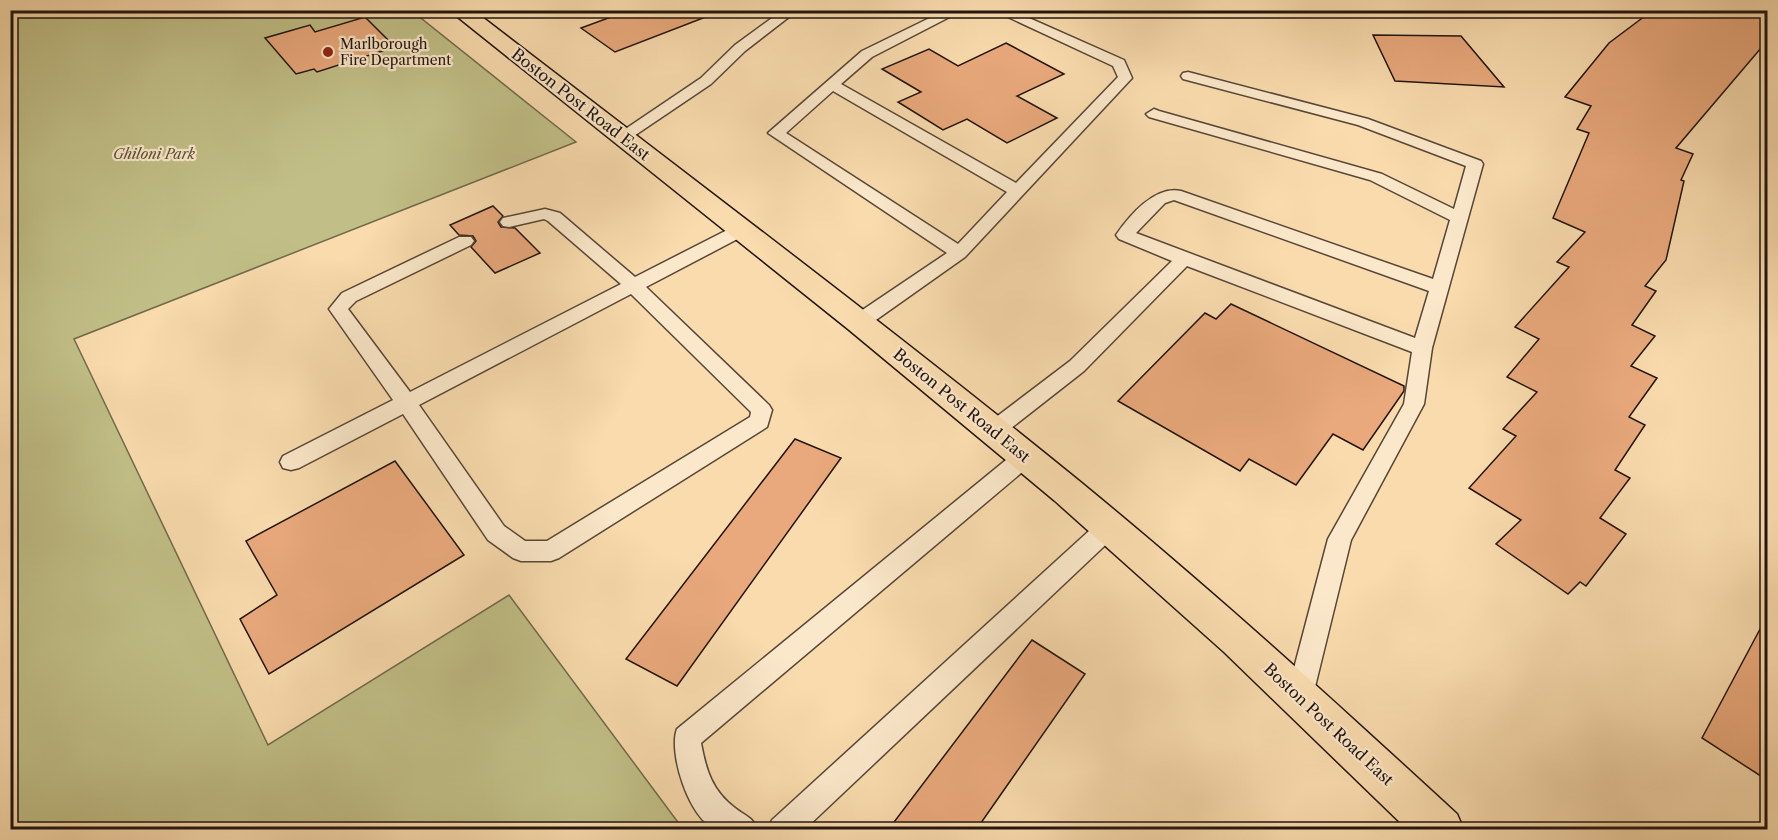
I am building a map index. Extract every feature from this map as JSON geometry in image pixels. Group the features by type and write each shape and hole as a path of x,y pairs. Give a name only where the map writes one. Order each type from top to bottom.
{"main road":[{"name":"Boston Post Road East","path":"459,10 994,430 1109,527 1299,695 1441,830"}],"lane":[{"path":"623,137 706,81 740,48 792,10"},
{"path":"957,10 867,54 776,133 959,253"},
{"path":"859,322 959,253 1125,78 1119,63 999,10"},
{"path":"1188,76 1363,122 1475,164 1422,348 1414,404 1340,539 1299,695"},
{"path":"831,84 1017,191"},
{"path":"1154,114 1376,177 1459,218"},
{"path":"1422,348 1125,235 1158,199 1175,195 1439,288"},
{"path":"465,241 349,297 338,309 406,402 496,533 520,551 551,551 760,421 762,410 634,286 554,217 545,214 509,222"},
{"path":"291,462 741,230"},
{"path":"994,430 1077,366 1184,259"},
{"path":"744,830 710,809 691,770 687,738 1025,457"},
{"path":"782,830 1109,527"}],"green space":[{"name":"Ghiloni Park","path":"10,11 412,11 576,142 74,339 268,745 509,595 683,829 11,829"}],"building":[{"path":"630,10 715,10 716,13 615,52 581,28"},
{"path":"1653,10 1767,10 1767,41 1676,148 1693,154 1681,180 1684,181 1666,260 1645,286 1656,291 1632,325 1655,336 1631,366 1657,378 1629,417 1645,425 1615,470 1630,478 1600,518 1626,534 1586,586 1580,582 1568,594 1496,544 1521,520 1469,488 1516,436 1503,429 1537,392 1507,377 1539,339 1515,327 1569,267 1557,262 1585,232 1553,218 1589,133 1577,129 1591,106 1565,97 1609,43"},
{"name":"Marlborough Fire Department","path":"365,17 395,47 317,72 314,69 296,74 265,38 310,25 315,32"},
{"path":"1373,35 1461,36 1504,87 1395,81"},
{"path":"1006,43 1064,74 1017,96 1057,118 1007,143 967,119 943,130 898,102 921,92 882,69 929,49 958,66"},
{"path":"493,206 503,216 498,222 501,227 515,228 540,253 495,273 471,247 476,241 473,236 459,235 450,225"},
{"path":"1231,304 1404,386 1404,391 1363,450 1333,434 1296,485 1249,459 1240,471 1118,401 1205,313 1216,319"},
{"path":"795,439 841,458 677,686 626,659"},
{"path":"395,461 464,555 269,674 240,619 277,595 246,541"},
{"path":"1767,616 1767,780 1702,738"},
{"path":"1032,640 1085,674 976,830 888,830"}],"place":[{"name":"Marlborough Fire Department","path":"328,52"}]}
